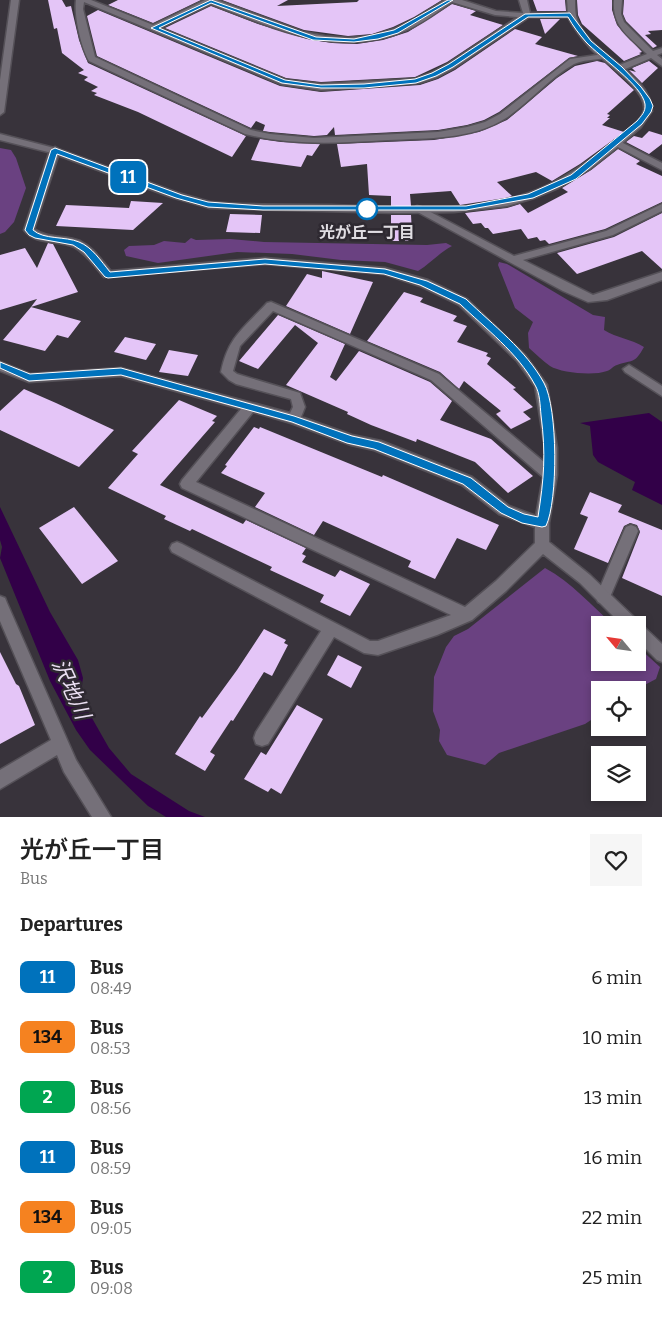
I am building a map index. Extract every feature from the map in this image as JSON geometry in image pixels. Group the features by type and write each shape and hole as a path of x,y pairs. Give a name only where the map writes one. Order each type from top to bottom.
{"street":[{"path":"0,112 15,0"},
{"path":"80,0 79,9 92,59 227,123 270,138 314,141 438,135 468,130 488,124 503,116 573,61 604,56"},
{"path":"85,0 284,82 321,86 364,86 416,81 434,75 451,66 527,15"},
{"path":"154,28 211,0 315,39 354,40 378,37 396,31 452,0 495,13 570,15"},
{"path":"523,0 527,15"},
{"path":"0,137 35,143 179,196 208,204 263,208 466,208 530,196 574,177 640,123 648,112 647,99 639,88 577,28 570,15 571,0"},
{"path":"618,0 617,14 620,23 662,64"},
{"path":"620,68 662,50"},
{"path":"617,143 661,166"},
{"path":"55,150 29,230 38,236 76,243 87,250 108,275 265,261 385,271 424,283 463,302 521,358 540,385 544,397 550,448 550,475 542,523 542,545 501,586 467,615 432,630 378,648 369,648 177,548"},
{"path":"515,259 617,232 662,206"},
{"path":"417,209 567,288 592,299 603,297 662,276"},
{"path":"294,419 299,407 296,396 288,392 235,378 227,372 230,356 235,344 271,306 435,377 550,475"},
{"path":"0,366 29,378 121,372 294,419 351,440 376,445 467,481 504,510 522,518 542,523"},
{"path":"629,369 662,392"},
{"path":"249,408 188,484 467,615"},
{"path":"603,597 631,532"},
{"path":"542,545 585,579 623,616"},
{"path":"0,603 70,766 102,817"},
{"path":"262,738 331,628"},
{"path":"646,638 662,655"},
{"path":"0,780 60,744"}],"shaded area":[{"path":"0,148 11,150 16,158 26,188 14,222 5,232 0,234"},
{"path":"191,238 196,240 230,239 264,242 427,245 446,243 452,246 418,271 385,262 341,260 292,254 237,252 158,263 126,256 124,250 129,246 154,245 164,241 185,243"},
{"path":"499,262 507,264 593,315 605,317 604,330 644,347 641,353 633,360 601,373 569,372 550,366 529,348 528,333 533,322 515,308 498,265"},
{"path":"545,568 573,587 604,616 591,616 591,671 646,671 646,654 660,667 656,679 646,684 646,681 591,681 591,720 585,724 499,753 485,765 447,755 439,741 440,730 433,711 434,677 446,647 454,636 468,629"}],"water":[{"path":"649,413 662,422 662,505 632,490 635,482 598,462 593,455 590,426 580,423"},
{"name":"沢地川","path":"0,507 50,612 78,660 83,678 80,697 109,748 131,774 189,811 205,817 166,817 148,806 90,750 76,730 50,681 0,558 2,547 0,540"}],"building":[{"path":"48,0 62,0 66,7 71,6 79,40 88,63 246,136 232,157 138,112 94,95 97,93 91,91 98,87 84,80 88,77 78,73 84,70 62,53 57,28 54,29"},
{"path":"118,0 201,0 153,23 108,5"},
{"path":"222,0 288,0 277,6 357,2 359,0 442,0 393,27 372,34 348,36 304,30"},
{"path":"533,0 565,0 566,11 537,11"},
{"path":"577,0 612,0 612,10 617,25 642,52 639,53 641,54 624,61 582,24 578,15"},
{"path":"624,0 662,0 662,30 648,31 651,34 645,35 657,46 653,48 626,21 623,14"},
{"path":"452,4 476,11 470,15 503,25 447,62 415,77 321,82 286,78 165,28 211,6 258,24 307,39 357,44 383,40 408,32"},
{"path":"98,10 280,86 321,92 420,85 438,79 455,70 515,29 542,37 535,44 578,56 569,58 499,112 484,120 467,125 438,130 335,135 334,127 327,135 314,136 270,132 263,131 265,125 256,121 251,128 97,56 87,16"},
{"path":"540,19 560,19 545,34"},
{"path":"597,61 605,63 634,90 607,114 610,115 607,118 610,118 602,125 624,132 580,164 552,181 536,172 497,182 512,196 505,198 460,205 451,191 410,194 411,206 391,206 391,196 369,195 367,164 341,167 337,144 434,140 479,132 507,120 557,78 575,66"},
{"path":"649,61 658,68 642,83 629,70 636,72 632,68"},
{"path":"649,131 662,135 662,144 649,154 626,142 634,136 642,138"},
{"path":"260,139 320,144 312,156 307,155 301,167 251,160"},
{"path":"618,149 640,161 636,164 662,176 662,202 605,229 549,244 545,240 540,241 537,237 528,239 521,229 493,234 481,223 473,224 465,213 507,208 520,204 528,213 568,192 562,188 591,170"},
{"path":"131,201 163,203 133,230 56,226 66,205 129,208"},
{"path":"662,213 662,269 642,251 577,274 557,253 614,237"},
{"path":"230,214 262,215 260,233 226,232"},
{"path":"391,215 411,215 412,233 409,233 409,241 391,241"},
{"path":"48,243 53,244 78,292 31,307 37,299 0,310 0,255 25,248 37,268"},
{"path":"322,271 373,282 350,334 286,306 307,274 322,278"},
{"path":"404,292 423,298 420,302 457,316 453,321 467,326 457,342 488,353 486,356 491,358 487,364 516,388 513,389 533,407 523,412 531,419 511,429 496,414 501,411 464,381 459,389 440,372 367,341"},
{"path":"31,307 81,321 68,338 57,335 45,351 3,340"},
{"path":"278,315 345,344 330,377 336,381 359,351 430,382 452,401 440,420 491,439 533,476 508,493 475,462 417,439 416,442 371,425 347,414 348,412 286,385 318,343 295,325 258,369 239,361"},
{"path":"125,337 156,344 146,360 114,352"},
{"path":"169,350 198,355 188,376 159,372"},
{"path":"24,389 114,430 79,467 0,430 0,411"},
{"path":"179,400 217,416 212,421 215,422 160,485 243,524 246,520 306,548 302,554 306,556 302,562 335,577 340,570 370,584 350,616 320,602 324,595 270,570 272,567 192,529 190,531 164,519 166,516 108,488 138,454 132,451"},
{"path":"254,427 259,429 260,427 382,477 383,475 499,525 486,550 457,538 435,579 408,567 411,561 323,521 314,535 255,507 265,493 221,473"},
{"path":"590,492 622,505 618,512 662,530 662,596 622,578 640,532 637,525 630,523 624,526 608,563 574,549 588,517 580,514"},
{"path":"74,507 118,561 82,584 39,528"},
{"path":"264,629 286,640 284,643 288,645 272,676 264,672 233,721 231,720 210,752 215,755 205,771 175,754 200,716 202,718 237,670"},
{"path":"0,652 16,684 19,686 35,725 0,744"},
{"path":"338,655 362,667 351,688 327,675"},
{"path":"297,705 323,719 281,794 271,788 268,792 244,779 261,752 266,755"}],"bus line":[{"name":"11","path":"0,366 29,378 121,372 294,419 351,440 376,445 432,466 467,481 504,510 522,518 542,523 550,475 550,448 544,397 540,385 521,358 463,302 453,296 424,283 385,271 265,261 108,275 87,250 76,243 38,236 29,230 55,150 179,196 208,204 263,208 466,208 530,196 574,177 640,123 648,112 647,99 639,88 620,68 589,42 577,28 570,15 527,15 451,66 434,75 416,81 364,86 321,86 284,82 154,28 211,1 315,39 366,39 378,37 408,26 450,0"}],"place":[{"name":"光が丘一丁目","path":"367,209"}]}
